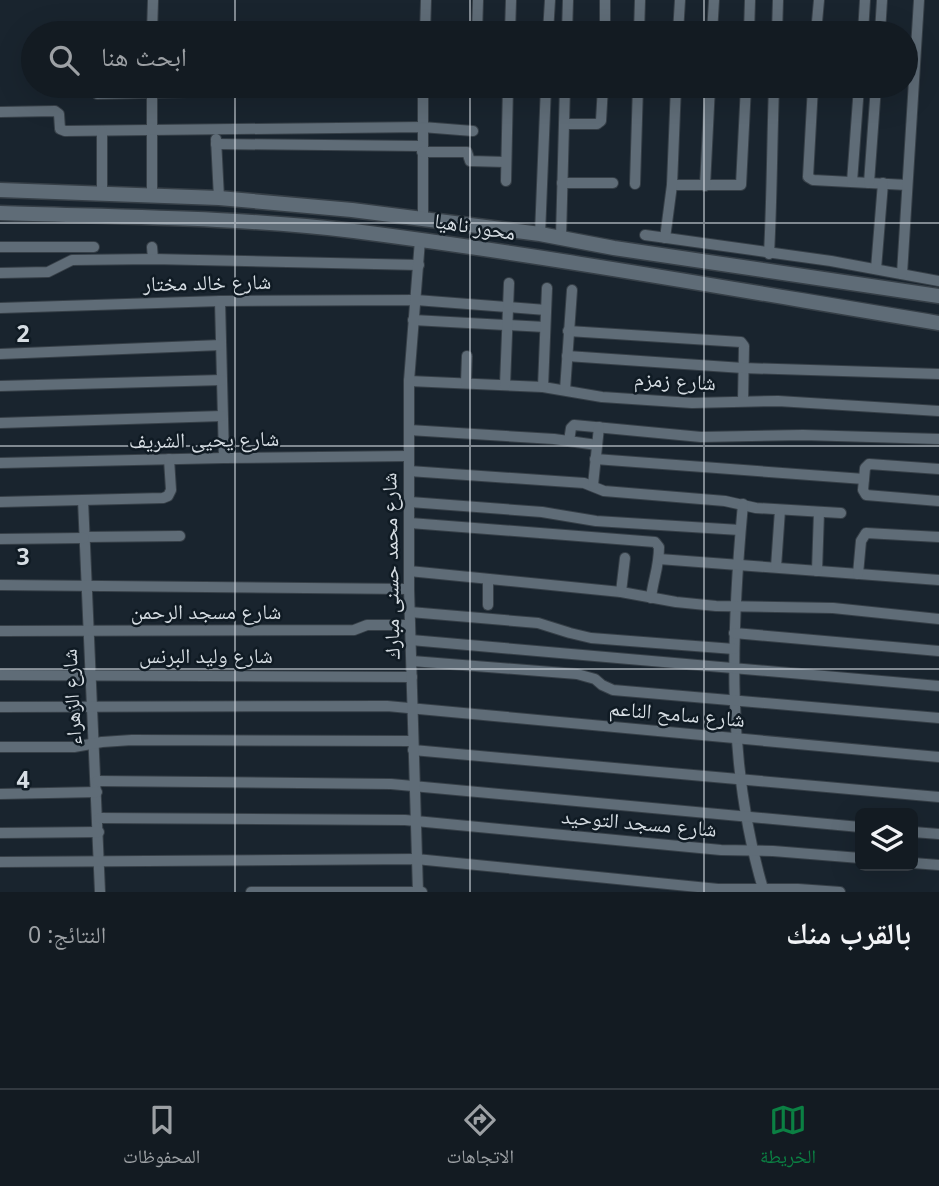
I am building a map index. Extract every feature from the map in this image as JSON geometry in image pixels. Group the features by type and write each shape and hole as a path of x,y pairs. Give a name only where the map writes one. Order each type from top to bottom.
{"main road":[{"name":"محور ناهيا","path":"0,190 219,198 352,210 561,237 614,248 939,296"},
{"name":"محور ناهيا","path":"0,213 275,224 420,240 939,323"},
{"path":"420,240 423,219"}],"street":[{"path":"152,21 153,0"},
{"path":"425,21 426,0"},
{"path":"477,21 478,0"},
{"path":"510,21 511,0"},
{"path":"549,21 550,0"},
{"path":"567,21 568,0"},
{"path":"605,0 605,21"},
{"path":"639,21 640,0"},
{"path":"679,21 680,0"},
{"path":"713,21 714,0"},
{"path":"749,21 750,0"},
{"path":"777,21 778,0"},
{"path":"817,21 819,0"},
{"path":"864,21 865,0"},
{"path":"881,21 882,0"},
{"path":"918,21 919,0"},
{"path":"152,98 152,196"},
{"path":"423,98 423,219"},
{"path":"506,180 508,98"},
{"path":"540,234 546,98"},
{"path":"561,237 565,98"},
{"path":"564,124 597,124 601,121 602,98"},
{"path":"635,184 638,98"},
{"path":"665,238 672,185 676,98"},
{"path":"705,186 709,98"},
{"path":"672,185 738,186 742,182 746,98"},
{"path":"769,254 773,194 770,178 773,98"},
{"path":"812,98 807,175 813,180 907,185"},
{"path":"852,182 858,98"},
{"path":"869,183 875,98"},
{"path":"902,274 913,98"},
{"path":"0,112 55,111 59,114 63,131 422,127 473,131"},
{"path":"216,130 219,198"},
{"path":"102,131 102,194"},
{"path":"216,144 422,149 467,152 470,161 506,162"},
{"path":"562,183 613,183"},
{"path":"876,269 883,183"},
{"path":"645,234 939,281"},
{"name":"شارع محمد حسنى مبارك","path":"418,892 409,589 409,430 413,320 420,240"},
{"path":"0,247 94,247"},
{"path":"152,247 153,259"},
{"path":"0,273 48,272 72,260 153,259 419,265"},
{"path":"505,385 509,283"},
{"path":"543,387 547,288"},
{"path":"565,390 572,290"},
{"name":"شارع خالد مختار","path":"0,308 220,301 416,300 546,310"},
{"path":"220,301 224,458"},
{"path":"413,320 545,327"},
{"path":"568,331 741,342 744,346 743,401"},
{"path":"0,354 221,345"},
{"path":"466,383 467,356"},
{"path":"567,356 743,368 939,374"},
{"path":"0,386 222,380"},
{"name":"شارع زمزم","path":"410,381 543,387 602,397 692,403 778,401 939,411"},
{"path":"0,423 222,416"},
{"path":"569,441 573,426 701,437 803,435 939,439"},
{"path":"593,485 599,427"},
{"path":"409,430 597,445"},
{"name":"شارع يحيى الشريف","path":"0,463 409,456"},
{"path":"0,502 166,497 170,490 169,459"},
{"path":"595,459 864,479"},
{"path":"939,469 869,464 865,467 863,490 866,495 939,501"},
{"path":"409,471 584,483 604,491 725,500 751,508 841,513"},
{"name":"شارع الزهراء","path":"83,500 91,706 99,818 100,892"},
{"path":"410,502 542,512 585,520 740,530"},
{"path":"743,504 734,633 737,739 746,817 764,891"},
{"path":"776,567 780,510"},
{"path":"817,571 820,512"},
{"path":"410,523 657,543 659,559 651,598"},
{"path":"858,574 863,536 870,532 939,537"},
{"path":"0,540 180,536"},
{"path":"621,592 625,558"},
{"path":"659,559 939,580"},
{"path":"410,571 621,592 676,603 854,610 939,620"},
{"path":"488,579 488,604"},
{"path":"0,585 409,589"},
{"path":"410,612 547,624 584,637 734,649"},
{"name":"شارع مسجد الرحمن","path":"0,632 354,630 367,625 410,625"},
{"path":"734,633 939,652"},
{"path":"411,640 939,686"},
{"path":"411,661 577,674 595,679 613,690 939,718"},
{"name":"شارع وليد البرنس","path":"0,675 412,677"},
{"name":"شارع سامح الناعم","path":"0,707 387,706 939,757"},
{"path":"0,747 74,747 132,740 413,746 740,780 939,797"},
{"path":"0,794 97,787 415,786 855,827"},
{"name":"شارع مسجد التوحيد","path":"99,818 415,821 721,850 855,858"},
{"path":"0,833 99,832"},
{"path":"918,832 939,834"},
{"path":"0,862 416,859 718,889 840,892"},
{"path":"918,863 939,865"},
{"path":"251,892 424,892"}]}
